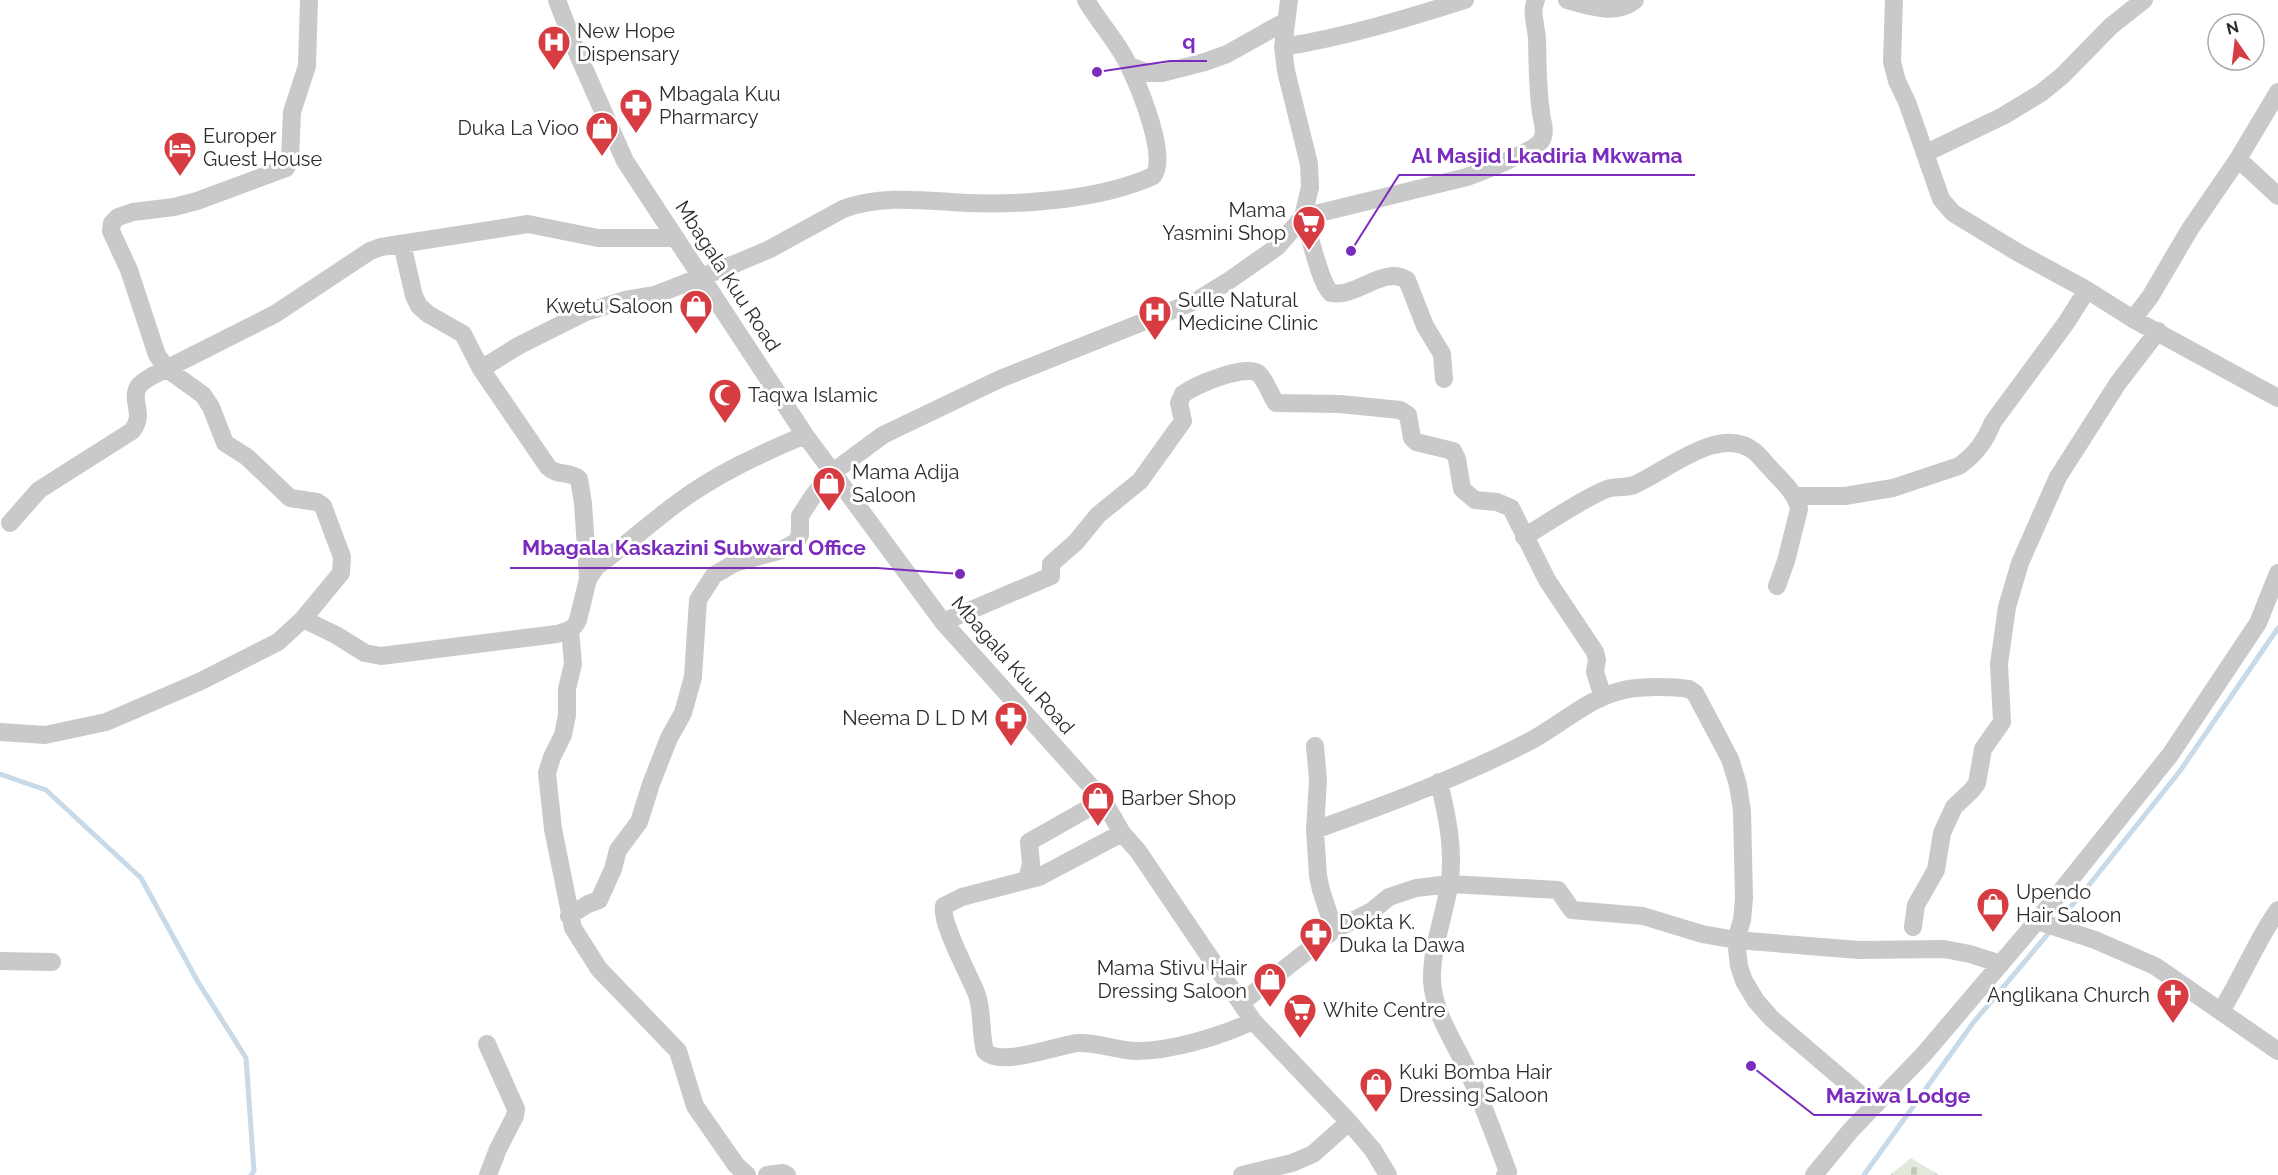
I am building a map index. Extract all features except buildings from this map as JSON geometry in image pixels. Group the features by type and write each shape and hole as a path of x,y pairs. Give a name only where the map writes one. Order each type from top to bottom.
{"street":[{"path":"0,732 45,735 106,722 199,682 278,642 303,619 340,573 342,558 324,506 317,502 290,498 247,457 225,443 211,407 203,395 168,369 157,356 129,270 111,231 112,223 118,217 133,212 174,207 197,201 286,168 290,159 292,111 307,66 309,0"},
{"name":"Mbagala Kuu Road","path":"557,0 576,50 626,161 805,435 943,622 1103,800 1122,833 1138,851 1253,1022 1349,1122 1373,1150 1388,1175"},
{"path":"481,369 518,346 586,312 625,300 656,295 770,249 856,204 916,199 968,203 1029,203 1072,198 1153,176 1157,170 1157,149 1130,66 1086,0"},
{"path":"569,916 588,903 599,900 613,869 618,850 636,828 642,815 654,774 669,738 683,713 692,686 698,600 714,575 735,563 782,550 796,542 800,535 800,516 813,496 833,472 883,435 1000,379 1198,300 1277,247 1303,217 1310,187 1309,164 1286,70 1283,46 1289,0"},
{"path":"1283,46 1372,28 1465,0"},
{"path":"1303,217 1467,177 1491,169 1540,142 1544,126 1536,71 1537,43 1533,10 1536,0"},
{"path":"1567,0 1611,9 1629,5 1635,0"},
{"path":"1893,0 1892,62 1897,81 1907,102 1941,199 1953,213 2133,319 2278,398"},
{"path":"1926,153 2002,117 2041,93 2062,76 2111,26 2144,0"},
{"path":"1130,66 1149,73 1162,73 1205,62 1227,54 1286,21"},
{"path":"2133,319 2150,297 2190,229 2238,159 2278,92"},
{"path":"2238,159 2278,196"},
{"path":"1303,217 1310,233 1323,281 1331,293 1353,291 1391,275 1407,280 1425,326 1442,354 1444,379"},
{"path":"10,523 39,490 132,430 139,419 136,393 139,385 154,375 276,314 370,251 528,224 598,238 676,238"},
{"path":"303,619 336,635 365,653 381,656 557,634 570,630 576,626 578,621 588,579 583,503 579,479 573,475 555,472 548,467 481,369 463,334 428,314 419,306 414,296 402,244"},
{"path":"1794,496 1845,496 1893,488 1959,466 1968,460 1985,441 1993,422 2066,323 2087,290"},
{"path":"1912,927 1916,905 1936,870 1942,833 1954,807 1977,783 1983,749 2002,722 1999,664 2007,607 2020,563 2058,477 2113,392 2158,331"},
{"path":"943,622 1051,576 1051,564 1056,558 1076,542 1098,515 1140,482 1183,421 1179,403 1183,393 1203,383 1247,369 1261,375 1276,403 1340,404 1404,411 1409,417 1412,438 1416,442 1453,451 1457,459 1462,489 1475,500 1497,502 1511,508 1547,580 1595,651 1595,672 1603,698"},
{"path":"588,579 597,566 678,502 747,460 805,435"},
{"path":"1524,537 1591,496 1610,488 1634,485 1701,449 1719,444 1737,443 1753,450 1794,496 1799,508 1786,561 1777,586"},
{"path":"1814,1175 1851,1130 1924,1054 2001,964 2170,755 2258,622 2277,578"},
{"path":"570,630 573,664 567,689 567,715 563,735 552,756 547,773 553,828 569,916 576,935 599,969 678,1050 695,1106 736,1165 747,1175"},
{"path":"1315,830 1382,806 1532,740 1603,698 1630,689 1685,688 1695,693 1730,759 1738,785 1742,811 1744,898 1742,920 1736,940 1739,966 1744,981 1756,1001 1772,1019 1874,1106"},
{"path":"1315,746 1318,802 1315,830 1321,890 1334,930"},
{"path":"1439,782 1448,827 1450,884 1433,962 1434,994 1508,1172 1505,1175"},
{"path":"1027,880 1031,864 1029,842 1103,800"},
{"path":"1122,833 1039,877 962,897 946,904 943,910 951,935 978,997 984,1049 990,1056 1006,1058 1082,1043 1136,1051 1154,1050 1220,1035 1253,1022"},
{"path":"1241,1003 1334,930 1372,911 1389,897 1416,888 1450,884 1558,890 1572,910 1643,916 1702,934 1736,940 1859,950 1944,949 2001,964"},
{"path":"2221,1011 2248,963 2262,932 2278,910"},
{"path":"2037,921 2095,940 2155,966 2278,1051"},
{"path":"0,961 52,962"},
{"path":"487,1044 502,1083 513,1101 516,1113 488,1175"},
{"path":"1242,1175 1292,1163 1313,1154 1349,1122"},
{"path":"767,1175 783,1173 787,1175"}],"green space":[{"path":"1911,1158 1939,1175 1890,1175"}],"waterway":[{"path":"1864,1175 1973,1023 2085,890 2180,771 2278,628"},
{"path":"0,774 46,790 141,878 198,982 246,1058 254,1171 251,1175"}],"place":[{"name":"New Hope Dispensary","path":"554,71"},
{"name":"q","path":"1097,72"},
{"name":"Mbagala Kuu Pharmarcy","path":"636,134"},
{"name":"Duka La Vioo","path":"602,157"},
{"name":"Europer Guest House","path":"180,177"},
{"name":"Mama Yasmini Shop","path":"1309,251"},
{"name":"Al Masjid Lkadiria Mkwama","path":"1351,251"},
{"name":"Kwetu Saloon","path":"696,335"},
{"name":"Sulle Natural Medicine Clinic","path":"1155,341"},
{"name":"Taqwa Islamic","path":"725,424"},
{"name":"Mama Adija Saloon","path":"829,512"},
{"name":"Mbagala Kaskazini Subward Office","path":"960,574"},
{"name":"Neema D L D M","path":"1011,747"},
{"name":"Barber Shop","path":"1098,827"},
{"name":"Upendo Hair Saloon","path":"1993,933"},
{"name":"Dokta K. Duka la Dawa","path":"1316,963"},
{"name":"Mama Stivu Hair Dressing Saloon","path":"1270,1008"},
{"name":"Anglikana Church","path":"2173,1024"},
{"name":"White Centre","path":"1300,1039"},
{"name":"Maziwa Lodge","path":"1751,1066"},
{"name":"Kuki Bomba Hair Dressing Saloon","path":"1376,1113"}]}
